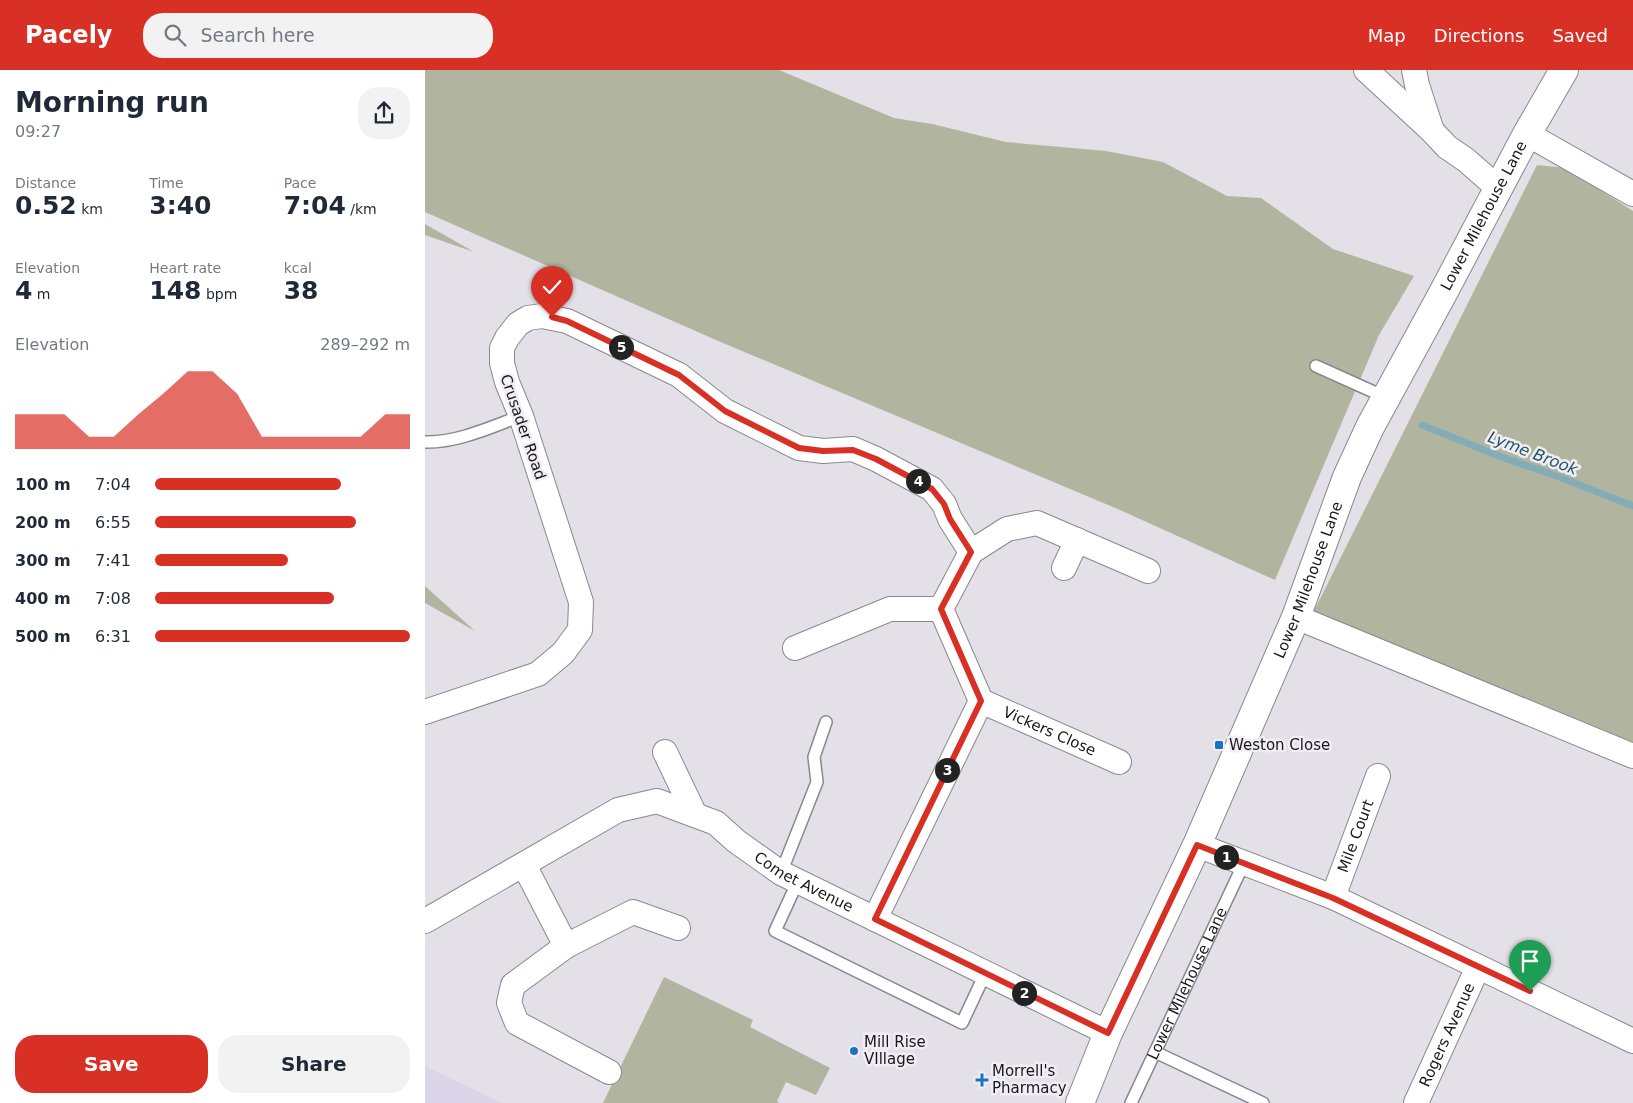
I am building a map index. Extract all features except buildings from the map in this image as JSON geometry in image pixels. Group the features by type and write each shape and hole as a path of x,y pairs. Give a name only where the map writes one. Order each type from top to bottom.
{"main road":[{"name":"Lower Milehouse Lane","path":"1080,1103 1108,1033 1197,845 1295,617 1347,477 1385,397 1443,294 1527,134 1564,70"}],"street":[{"path":"1367,70 1447,147 1466,160 1498,188"},
{"path":"1414,70 1432,131"},
{"path":"1527,134 1633,194"},
{"name":"Crusader Road","path":"425,712 538,674 563,653 580,630 581,602 502,363 502,348 513,329 523,320 542,316 567,321 679,375 725,411 799,448 823,451 853,450 876,459 932,489 944,504 950,519 971,552"},
{"path":"941,609 971,552 1007,529 1037,523 1148,572"},
{"path":"1064,568 1077,540"},
{"path":"795,648 891,609 941,609"},
{"path":"875,919 981,701 941,609"},
{"path":"1295,617 1633,756"},
{"name":"Vickers Close","path":"981,701 1119,762"},
{"path":"665,752 695,815"},
{"name":"Mile Court","path":"1333,898 1378,776"},
{"name":"Comet Avenue","path":"425,921 618,810 657,801 716,822 736,841 790,877 1108,1033"},
{"path":"1197,845 1333,898 1633,1041"},
{"path":"524,865 566,946"},
{"path":"609,1072 517,1023 509,1003 513,985 566,946 633,912 678,928"},
{"name":"Rogers Avenue","path":"1416,1103 1478,966"}],"lane":[{"path":"1316,366 1385,397"},
{"path":"425,442 471,434 521,416"},
{"path":"826,722 814,756 817,782 775,930 962,1023 985,974"},
{"name":"Lower Milehouse Lane","path":"1131,1103 1244,863"},
{"path":"1155,1052 1263,1103"}],"shaded area":[{"path":"425,1066 452,1079 502,1103 425,1103"}],"green space":[{"path":"425,70 779,70 894,118 932,124 1006,142 1106,151 1163,162 1227,196 1261,198 1333,249 1414,276 1379,335 1275,580 1120,510 716,340 425,212"},
{"path":"1537,165 1566,168 1633,211 1633,748 1313,613"},
{"path":"425,224 474,252 425,235"},
{"path":"425,586 475,631 425,603"},
{"path":"664,977 753,1020 750,1027 830,1068 816,1095 786,1082 777,1101 779,1103 603,1103"}],"waterway":[{"name":"Lyme Brook","path":"1422,425 1633,506"}],"place":[{"name":"Weston Close","path":"1219,745"},
{"name":"Mill Rise VIllage","path":"854,1051"},
{"name":"Morrell's Pharmacy","path":"982,1080"}],"route":[{"path":"552,317 567,321 679,375 725,411 799,448 823,451 853,450 876,459 932,489 944,504 950,519 971,552 941,609 981,701 875,919 1108,1033 1197,845 1333,898 1530,991"}]}
